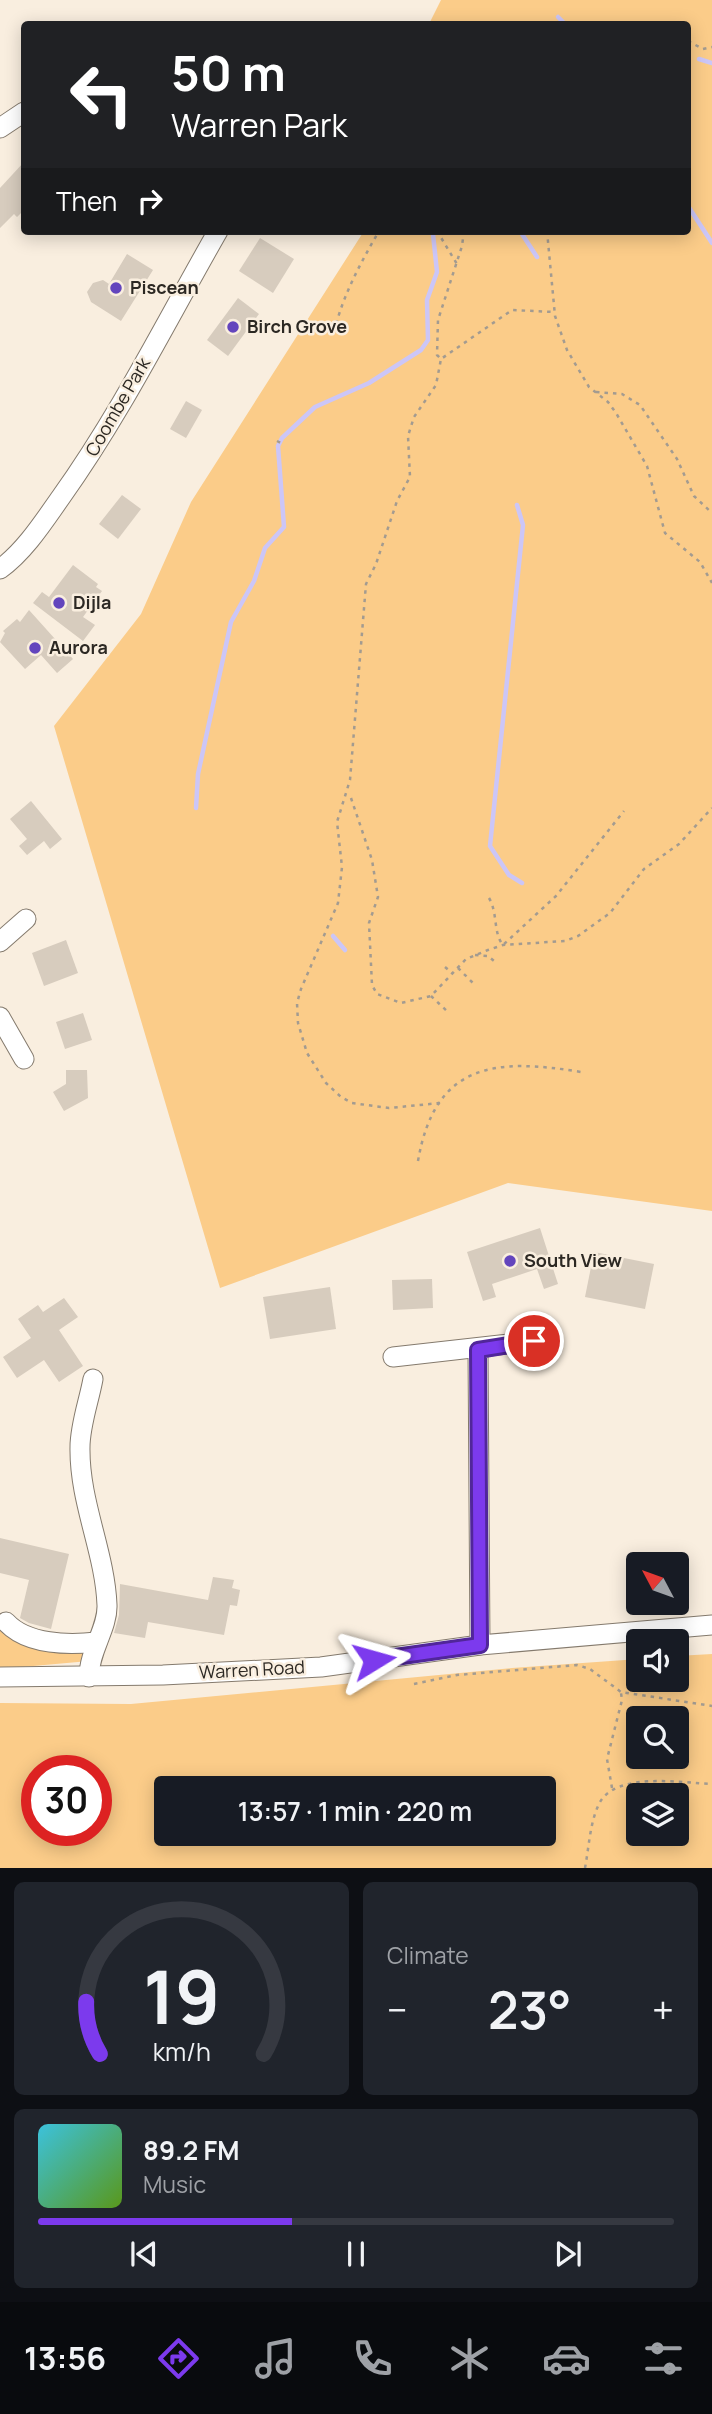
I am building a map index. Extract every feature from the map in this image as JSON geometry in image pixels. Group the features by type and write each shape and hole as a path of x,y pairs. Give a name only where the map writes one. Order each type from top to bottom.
{"street":[{"path":"0,128 21,114"},
{"name":"Coombe Park","path":"0,569 11,561 50,513 91,454 216,235"},
{"path":"0,942 26,919"},
{"path":"0,1017 24,1059"},
{"path":"393,1357 478,1350 534,1341"},
{"path":"478,1350 480,1645"},
{"path":"89,1677 89,1661 108,1609 106,1585 82,1479 80,1445 93,1379"},
{"path":"6,1622 23,1635 69,1644 97,1642"},
{"name":"Warren Road","path":"0,1677 89,1677 321,1667 480,1645 712,1625"}],"path":[{"path":"691,43 703,49 712,47"},
{"path":"334,332 352,279 377,235"},
{"path":"439,235 457,264"},
{"path":"440,1103 389,1108 352,1102 341,1097 326,1083 307,1053 298,1023 297,1003 338,903 342,867 337,822 350,779 366,584 376,564 397,501 410,477 408,436 414,417 436,385 441,359 438,355 438,320 457,264 463,235"},
{"path":"547,235 555,312 566,350 589,387 608,401 647,466 665,533 700,562 712,583"},
{"path":"441,359 512,310 555,312"},
{"path":"595,392 622,394 640,405 677,459 694,496 712,513"},
{"path":"351,798 372,860 377,897 369,923 372,985 377,994 393,1001 410,1002 431,996 452,973 474,955 503,945 565,942 600,922 617,906 644,869 679,844 712,808"},
{"path":"503,945 556,896 624,811"},
{"path":"489,898 495,913 498,939 503,945"},
{"path":"474,955 488,956 494,961"},
{"path":"445,967 452,973"},
{"path":"458,968 473,983"},
{"path":"431,996 448,1012"},
{"path":"418,1161 427,1124 460,1079 469,1074 515,1065 581,1072"},
{"path":"414,1684 457,1675 577,1665 590,1669 621,1692 712,1706"},
{"path":"612,1788 607,1759 622,1700 621,1692"},
{"path":"585,1868 599,1803 612,1788 642,1781 712,1784"}],"shaded area":[{"path":"441,0 712,0 712,1211 508,1183 220,1288 54,726 141,614 191,502 361,235 691,235 691,21 430,21"},
{"path":"0,1624 95,1646 89,1661 0,1669"},
{"path":"712,1654 712,1868 0,1868 0,1703 131,1704 626,1660 626,1692 689,1692 689,1655"}],"building":[{"path":"21,165 21,213 17,217 14,214 0,228 0,188"},
{"path":"260,238 294,259 273,293 239,271"},
{"name":"Piscean","path":"127,254 153,270 121,321 91,302 87,292 93,283 103,280 109,284"},
{"name":"Birch Grove","path":"238,298 259,314 228,356 207,340"},
{"path":"186,401 202,410 186,438 170,429"},
{"path":"122,495 141,509 118,539 99,524"},
{"name":"Dijla","path":"73,565 98,584 96,587 102,591 83,617 95,625 83,641 33,603 42,592 49,597"},
{"name":"Aurora","path":"29,610 73,659 57,673 41,655 25,669 0,642 5,633 3,631 17,619 20,622"},
{"path":"31,801 62,839 50,849 44,841 27,855 19,846 27,839 10,819"},
{"path":"66,940 78,973 44,986 32,953"},
{"path":"83,1013 92,1040 65,1049 56,1022"},
{"path":"66,1070 87,1070 88,1098 64,1111 53,1092 66,1084"},
{"name":"South View","path":"540,1228 558,1284 544,1289 537,1269 492,1284 496,1297 483,1301 467,1252"},
{"path":"594,1252 654,1264 645,1309 585,1297"},
{"path":"432,1279 433,1308 393,1310 392,1280"},
{"path":"330,1287 336,1329 270,1339 263,1297"},
{"path":"64,1298 78,1317 59,1330 83,1366 59,1382 44,1360 17,1378 3,1357 31,1338 18,1319 38,1305 43,1312"},
{"path":"0,1538 69,1554 51,1629 20,1618 29,1580 0,1573"},
{"path":"213,1577 234,1580 232,1588 240,1590 237,1606 230,1605 224,1635 148,1622 145,1638 114,1633 119,1615 120,1584 208,1600"}],"waterway":[{"path":"558,17 562,21"},
{"path":"699,59 712,63"},
{"path":"691,211 712,243"},
{"path":"196,808 198,774 231,622 254,581 265,548 284,527 278,446 282,438 315,407 369,383 421,350 428,340 427,300 437,272 433,235"},
{"path":"523,235 537,257"},
{"path":"517,505 523,525 490,846 509,875 522,883"},
{"path":"333,936 345,950"}],"place":[{"name":"Piscean","path":"116,288"},
{"name":"Birch Grove","path":"233,327"},
{"name":"Dijla","path":"59,603"},
{"name":"Aurora","path":"35,648"},
{"name":"South View","path":"510,1261"}],"route":[{"path":"374,1660 480,1645 478,1350 534,1341"}]}
